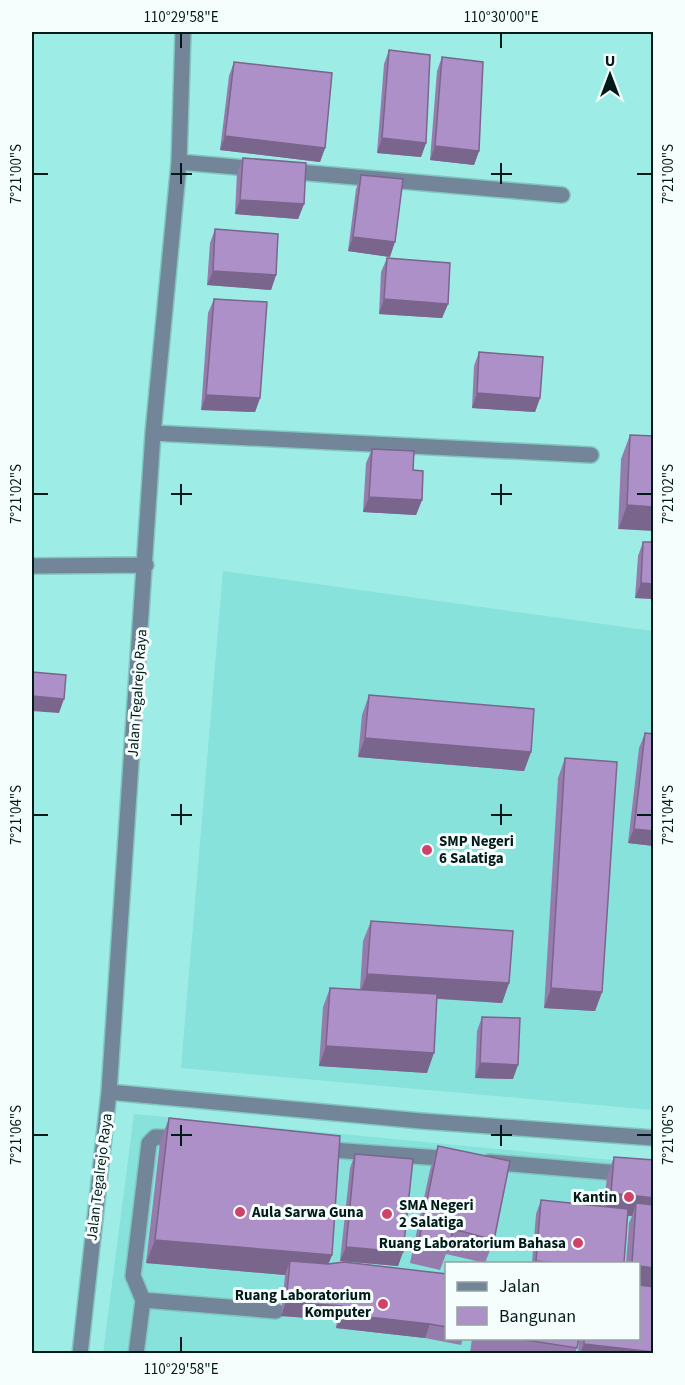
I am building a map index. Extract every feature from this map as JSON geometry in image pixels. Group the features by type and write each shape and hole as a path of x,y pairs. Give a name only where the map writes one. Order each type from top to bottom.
{"street":[{"name":"Jalan Tegalrejo Raya","path":"80,1353 109,1092 146,565 153,433 178,162 183,32"},
{"path":"178,162 562,195"},
{"path":"153,433 591,454"},
{"path":"32,566 146,565"},
{"path":"109,1092 421,1121 654,1138"},
{"path":"136,1353 143,1300 133,1276 149,1143 156,1137 191,1139"},
{"path":"308,1148 654,1176"},
{"path":"143,1300 276,1311"}],"shaded area":[{"name":"SMP Negeri 6 Salatiga","path":"223,571 653,631 653,1110 181,1068"},
{"name":"SMA Negeri 2 Salatiga","path":"134,1114 653,1164 653,1353 103,1354"}],"building":[{"path":"389,50 430,55 426,143 382,138"},
{"path":"442,57 483,62 479,151 435,146"},
{"path":"234,62 332,73 325,148 225,136"},
{"path":"243,158 306,163 304,204 240,200"},
{"path":"361,175 403,179 395,242 353,237"},
{"path":"215,229 278,234 276,275 213,271"},
{"path":"387,258 450,263 448,304 384,299"},
{"path":"214,299 267,302 260,398 206,395"},
{"path":"479,352 543,357 540,398 477,393"},
{"path":"630,435 654,436 654,507 627,505"},
{"path":"372,449 414,451 413,470 423,471 422,500 369,497"},
{"path":"643,542 654,542 654,584 641,583"},
{"path":"32,672 66,675 64,699 32,696"},
{"path":"369,695 534,709 531,752 365,738"},
{"path":"645,733 654,734 654,831 634,829"},
{"path":"565,758 617,762 602,992 551,988"},
{"path":"371,921 513,931 509,983 367,974"},
{"path":"330,988 437,994 434,1053 326,1046"},
{"path":"482,1017 520,1018 518,1065 480,1063"},
{"name":"Aula Sarwa Guna","path":"169,1118 340,1136 332,1255 155,1240"},
{"path":"438,1146 510,1161 494,1240 453,1229 449,1247 419,1240"},
{"path":"355,1154 413,1159 403,1252 346,1247"},
{"path":"614,1157 654,1160 654,1198 611,1193"},
{"name":"Ruang Laboratorium Bahasa","path":"541,1200 628,1209 624,1262 536,1261"},
{"path":"636,1203 654,1205 654,1268 640,1266 640,1262 632,1262"},
{"path":"290,1261 328,1264 344,1262 445,1274 445,1327 342,1314 342,1306 286,1302"},
{"path":"640,1285 654,1287 654,1352 584,1344 584,1340 640,1340"},
{"path":"526,1340 579,1340 577,1348"}],"place":[{"name":"SMP Negeri 6 Salatiga","path":"427,850"},
{"name":"Kantin","path":"629,1197"},
{"name":"Aula Sarwa Guna","path":"240,1212"},
{"name":"SMA Negeri 2 Salatiga","path":"387,1214"},
{"name":"Ruang Laboratorium Bahasa","path":"578,1243"},
{"name":"Ruang Laboratorium Komputer","path":"383,1304"}]}
